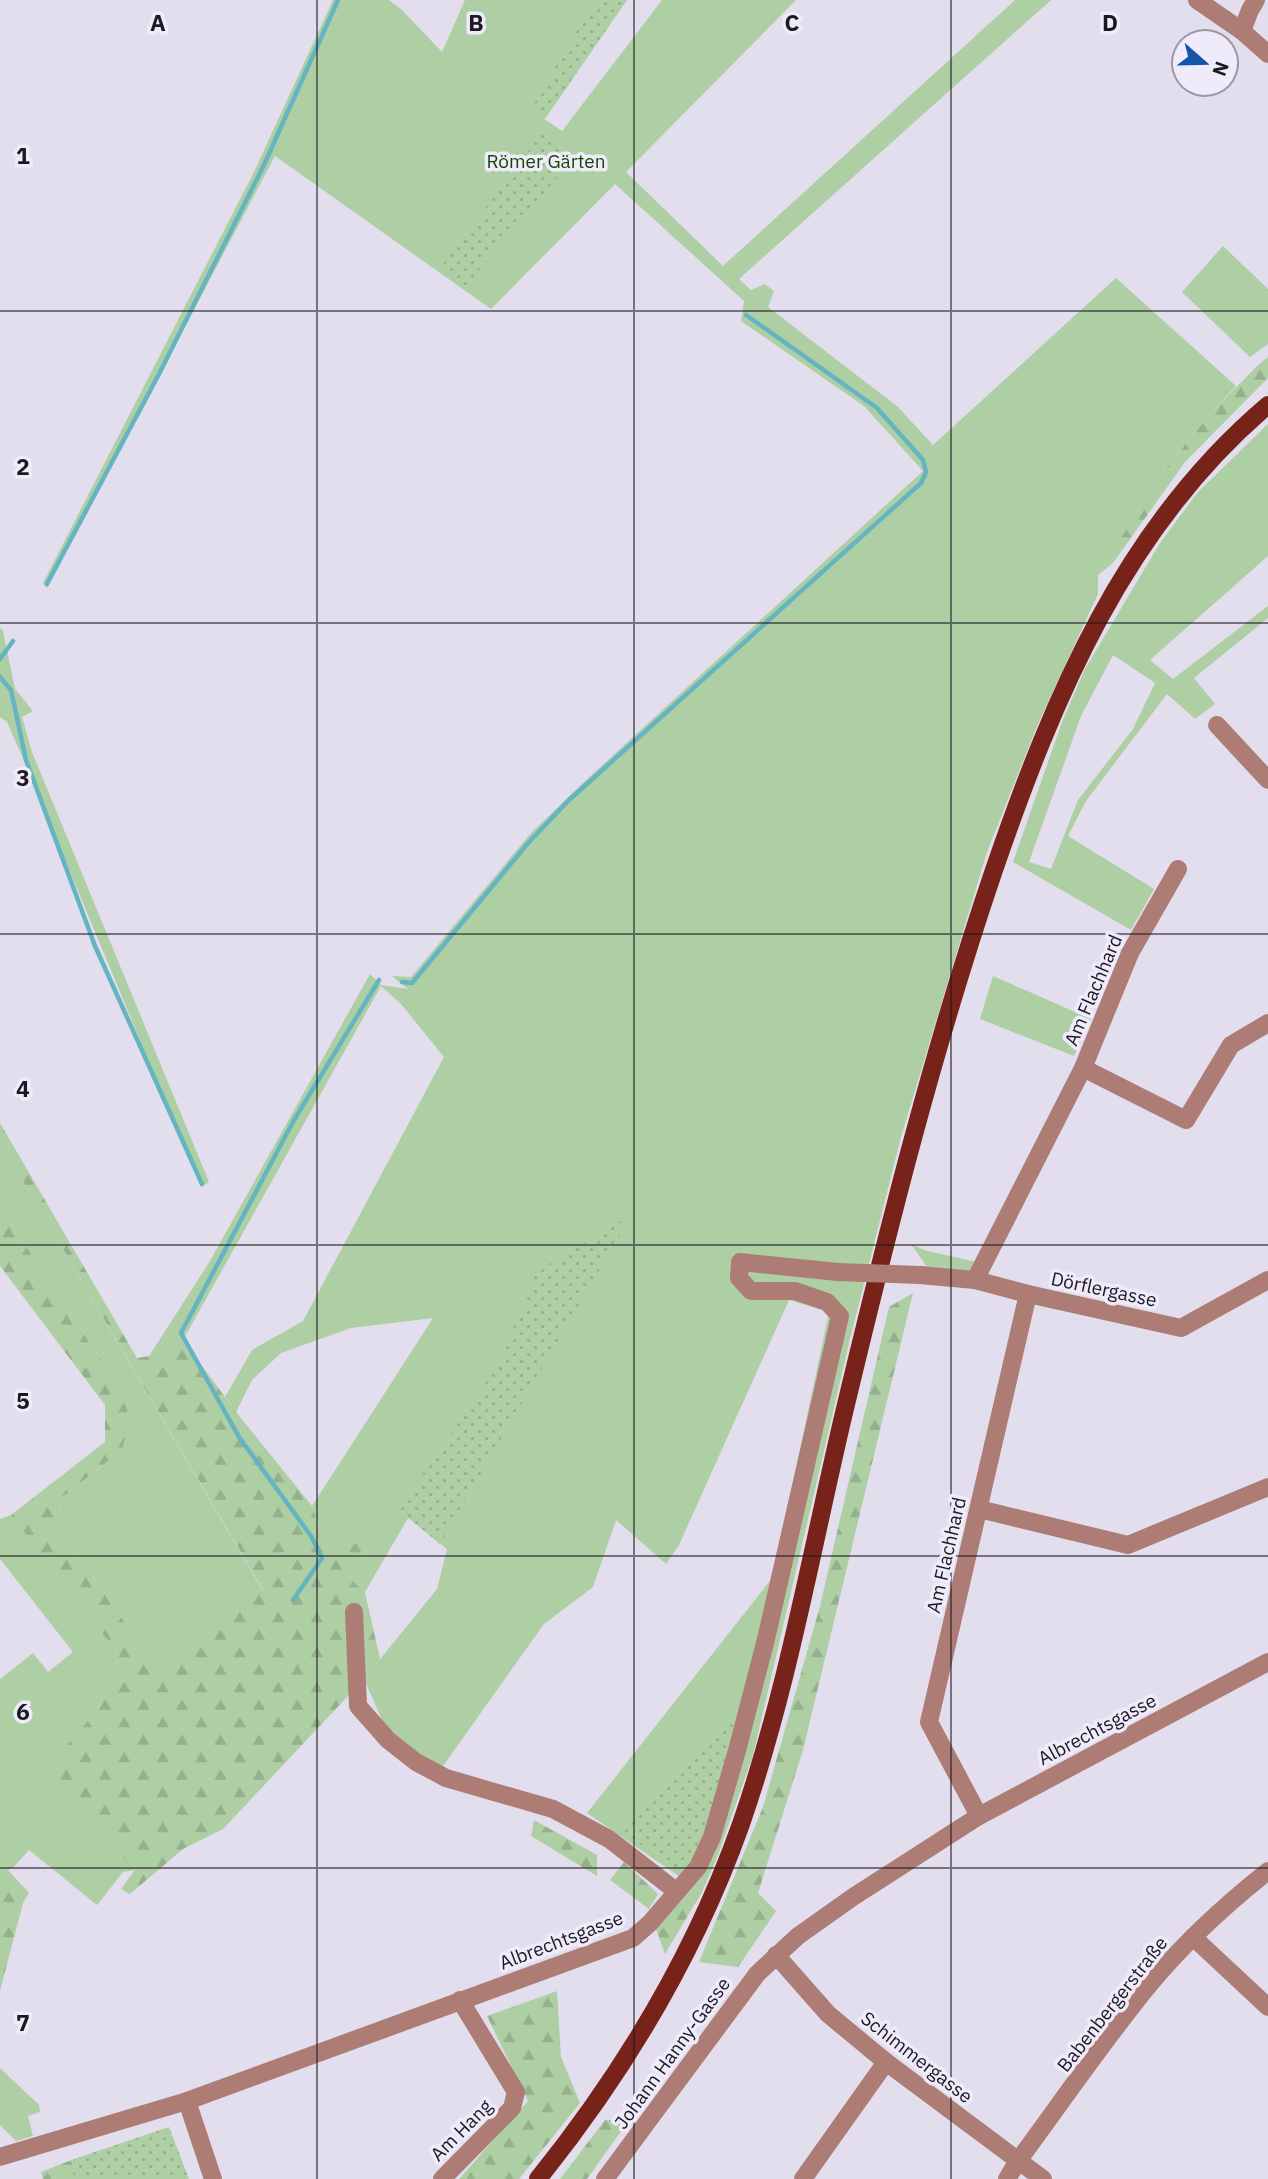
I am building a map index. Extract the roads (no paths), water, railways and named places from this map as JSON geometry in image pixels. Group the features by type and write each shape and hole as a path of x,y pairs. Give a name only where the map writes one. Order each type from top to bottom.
{"main road":[{"path":"538,2179 587,2115 646,2026 698,1928 740,1827 782,1684 876,1278 923,1100 986,892 1044,734 1095,624 1140,548 1193,478 1223,445 1268,405"}],"street":[{"path":"1197,0 1268,54"},
{"path":"1242,32 1256,0"},
{"path":"1217,725 1268,780"},
{"name":"Am Flachhard","path":"975,1280 1083,1068 1130,953 1178,869"},
{"path":"1083,1068 1186,1120 1231,1045 1268,1023"},
{"name":"Albrechtsgasse","path":"0,2157 187,2101 633,1938 650,1923 698,1867 712,1837 766,1639 839,1316 827,1302 795,1291 751,1291 739,1278 740,1262 838,1272"},
{"name":"Dörflergasse","path":"838,1272 975,1280 1181,1328 1268,1280"},
{"name":"Am Flachhard","path":"979,1816 929,1722 1028,1294"},
{"path":"979,1509 1128,1545 1268,1487"},
{"path":"354,1612 358,1706 388,1740 415,1762 446,1777 553,1809 609,1839 676,1891"},
{"name":"Albrechtsgasse","path":"776,1955 853,1897 979,1816 1268,1662"},
{"name":"Babenbergerstraße","path":"1007,2179 1149,1985 1193,1937 1268,1871"},
{"path":"1193,1937 1268,2007"},
{"name":"Schimmergasse","path":"776,1955 828,2014 886,2062 1043,2179"},
{"name":"Johann Hanny-Gasse","path":"605,2179 757,1973 776,1955"},
{"name":"Am Hang","path":"442,2179 512,2108 516,2092 460,2000"},
{"path":"803,2179 886,2062"},
{"path":"187,2101 213,2179"}],"waterway":[{"path":"47,584 159,374 263,167 338,0"},
{"path":"402,982 412,983 529,842 568,801 921,483 926,472 923,460 877,408 746,315"},
{"path":"0,659 13,641"},
{"path":"0,677 11,690 26,760 95,946 202,1184"},
{"path":"293,1600 322,1558 311,1536 239,1437 181,1333 294,1120 379,980"}],"park label":[{"name":"Römer Gärten","path":"546,161"}]}
